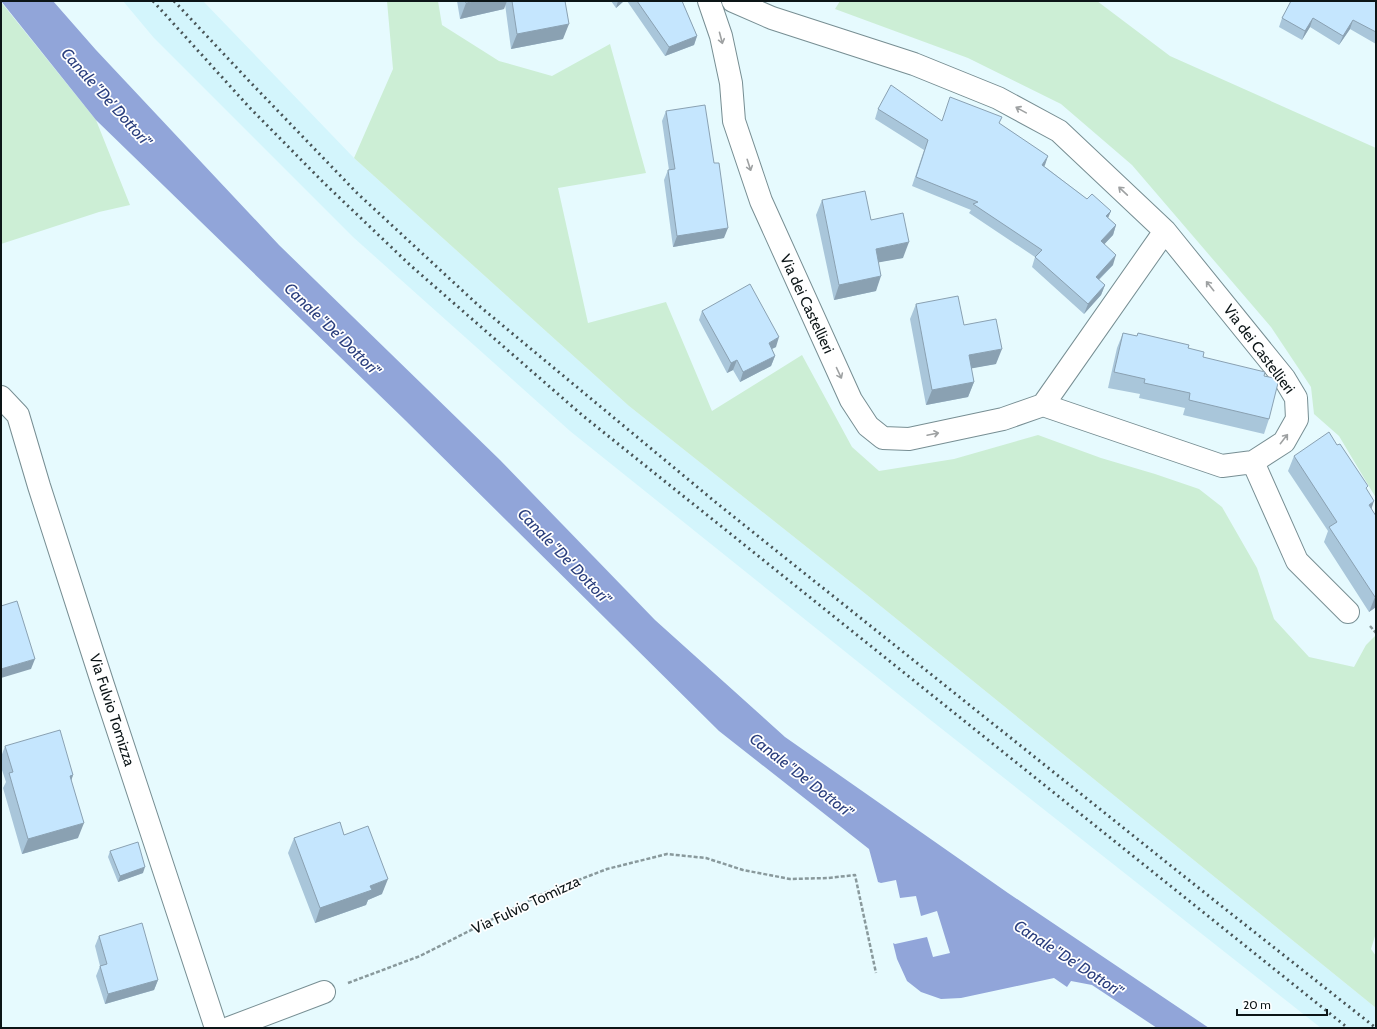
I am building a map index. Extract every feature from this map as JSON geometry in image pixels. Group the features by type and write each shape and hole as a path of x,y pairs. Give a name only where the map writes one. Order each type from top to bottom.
{"street":[{"name":"Via dei Castellieri","path":"709,1 721,36 731,83 734,121 760,201 851,400 868,426 883,438 908,439 1003,419 1043,405 1222,466 1253,462 1284,442 1297,419 1296,398 1284,378 1166,231 1059,131 998,98 914,64 772,18 733,1"},
{"path":"1043,405 1166,231"},
{"name":"Via Fulvio Tomizza","path":"1,397 18,415 39,486 216,1028"},
{"path":"1253,462 1297,561 1348,612"},
{"path":"229,1028 324,992"}],"path":[{"name":"Via Fulvio Tomizza","path":"324,992 420,956 542,894 607,869 667,854 706,858 744,870 790,878 828,878 855,875 876,973"}],"shaded area":[{"path":"123,1 203,1 354,158 629,406 867,595 1376,1008 1376,1028 1321,1028 928,718 570,431 353,237 154,38"}],"green space":[{"path":"387,1 438,1 442,25 499,61 552,76 610,44 646,173 558,188 588,323 666,302 712,411 802,355 852,447 879,471 954,459 1038,435 1101,458 1155,474 1199,489 1222,507 1257,568 1274,619 1309,657 1354,667 1366,645 1376,635 1376,933 1371,949 1376,956 1376,1008 867,595 629,406 354,158 393,69"},
{"path":"840,1 1097,1 1170,56 1376,148 1376,498 1339,436 1314,414 1311,387 1271,327 1132,165 1061,104 968,58 835,9"},
{"path":"1,2 96,120 130,205 99,212 1,244"}],"water":[{"name":"Canale \"De' Dottori\"","path":"1,1 53,1 96,50 279,245 500,460 655,620 785,737 1008,893 1209,1028 1157,1028 1092,985 1071,981 1067,987 1054,978 961,998 941,999 921,992 907,981 897,959 893,943 895,944 927,937 933,957 950,953 937,911 921,916 916,896 900,898 896,880 881,883 878,882 869,849 719,731 405,420 96,120"}],"building":[{"path":"465,1 477,1 466,3"},
{"path":"512,1 565,1 569,24 517,34"},
{"path":"637,1 682,1 697,36 669,47"},
{"path":"1291,1 1376,1 1376,32 1353,20 1343,36 1313,18 1305,31 1282,18"},
{"path":"891,85 942,121 950,97 1002,117 999,123 1048,156 1042,165 1087,199 1092,194 1111,211 1106,216 1116,225 1101,241 1116,255 1096,277 1105,285 1088,304 1035,257 1042,250 973,204 978,202 916,177 928,140 878,109"},
{"path":"705,105 714,163 719,163 728,228 677,236 668,170 675,169 666,111"},
{"path":"865,191 871,220 903,213 909,242 876,249 881,276 839,285 822,200"},
{"path":"750,284 779,337 769,343 775,356 743,372 737,360 731,363 702,311"},
{"path":"958,296 964,325 996,319 1002,349 969,355 974,382 932,390 916,304"},
{"path":"1123,333 1137,336 1138,333 1189,345 1188,348 1204,352 1203,357 1265,372 1264,376 1279,379 1269,419 1189,400 1190,393 1144,383 1145,379 1114,372"},
{"path":"1329,432 1337,445 1340,444 1368,486 1366,488 1374,501 1369,505 1376,516 1375,597 1329,527 1337,522 1294,456"},
{"path":"17,601 35,659 1,669 1,606"},
{"path":"60,730 73,775 70,776 84,823 28,839 9,773 13,772 5,746"},
{"path":"340,822 344,835 368,826 388,879 370,886 372,890 320,908 294,838"},
{"path":"138,842 145,867 120,876 110,851"},
{"path":"142,923 158,980 108,994 100,966 107,964 99,936"}],"railway":[{"path":"153,1 249,107 324,183 410,265 582,415 1348,1028"},
{"path":"174,1 357,193 478,305 719,505 1376,1028"}]}
